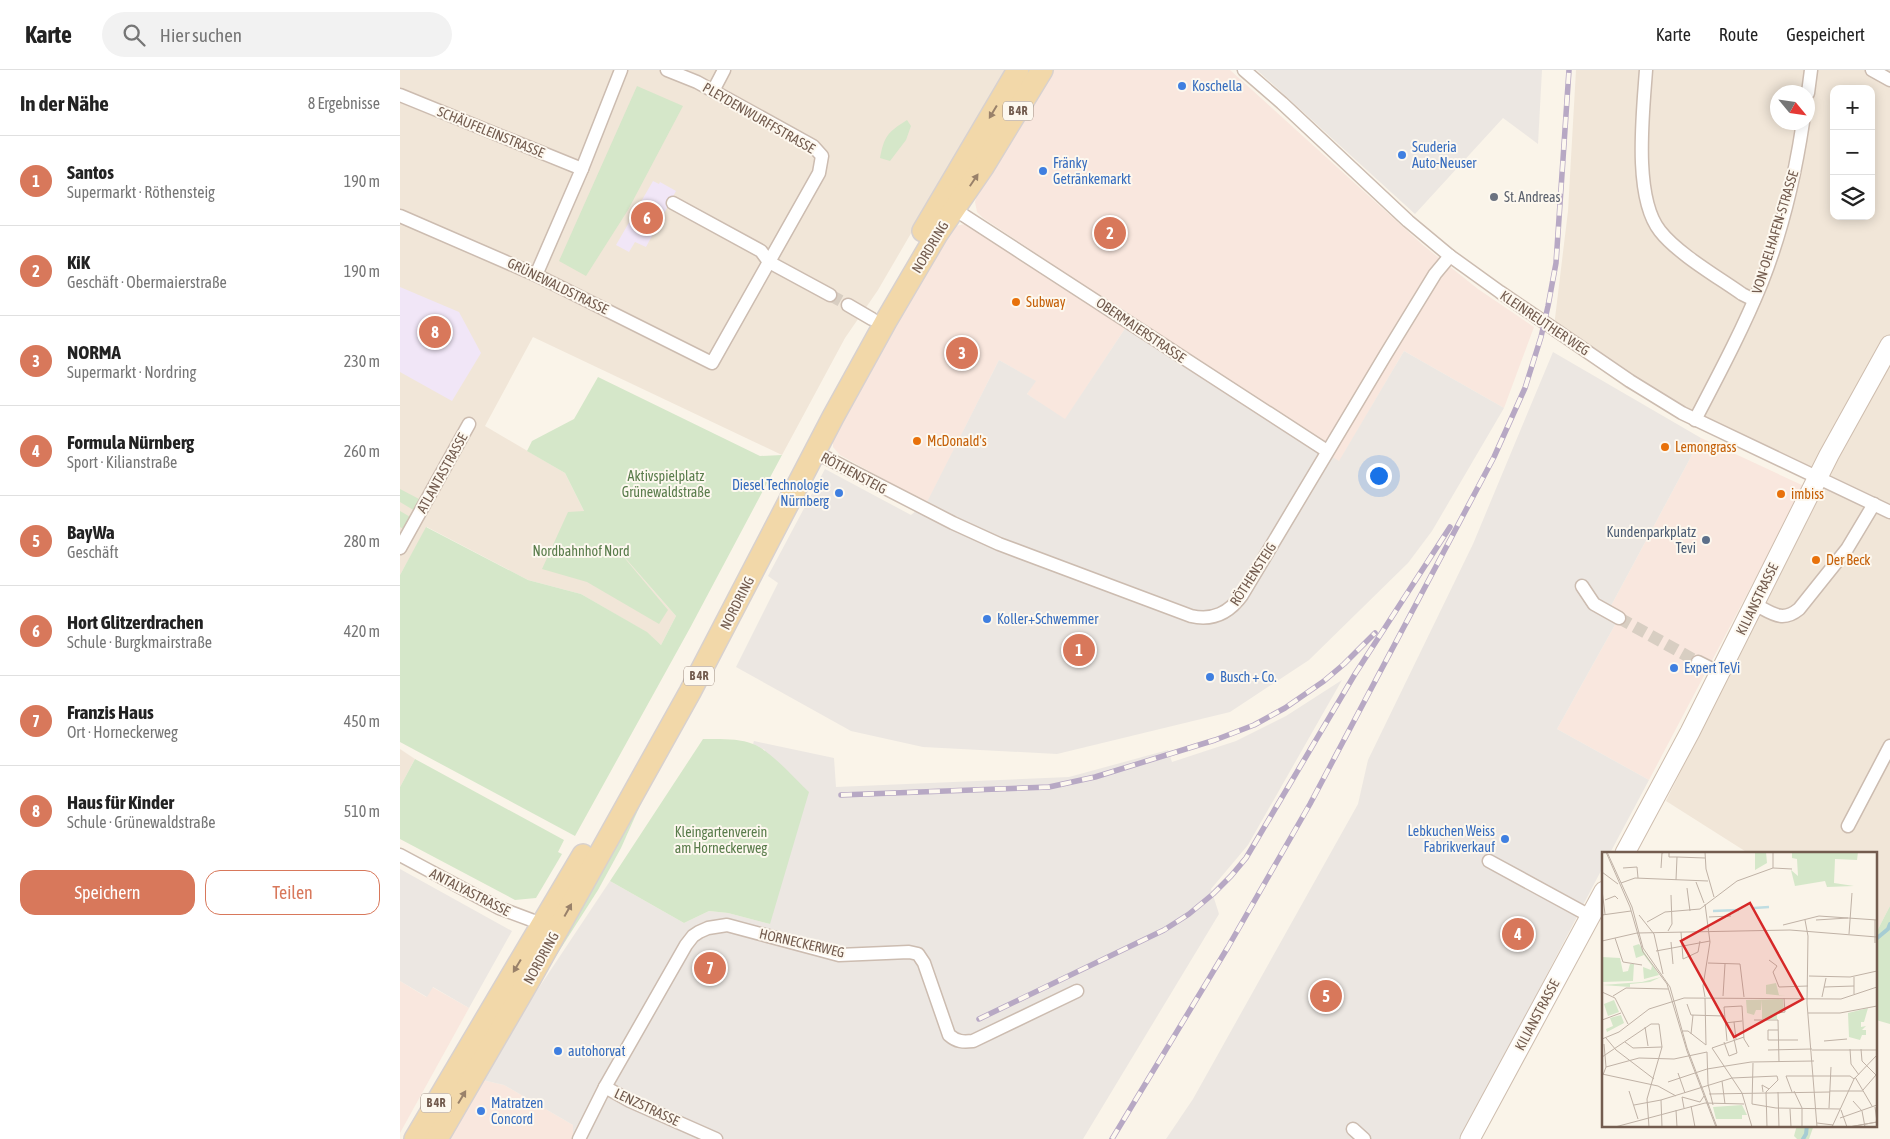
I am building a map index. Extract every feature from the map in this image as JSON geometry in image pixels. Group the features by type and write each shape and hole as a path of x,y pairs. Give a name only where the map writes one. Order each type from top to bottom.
{"main road":[{"name":"NORDRING","path":"415,1139 542,924 667,705 806,439 872,319 1018,70"},
{"name":"NORDRING","path":"437,1139 531,977 690,692 815,452 886,321 937,234 988,159 1042,70"},
{"name":"KILIANSTRASSE","path":"1625,852 1720,674 1818,478 1890,345"},
{"name":"KILIANSTRASSE","path":"1470,1139 1602,895"}],"street":[{"path":"536,275 582,170 621,70"},
{"name":"PLEYDENWURFFSTRASSE","path":"667,70 697,82 813,146 822,156 819,173 769,262"},
{"path":"713,91 724,70"},
{"name":"KLEINREUTHER WEG","path":"1244,70 1408,221 1450,256 1630,381 1682,413 1890,512"},
{"path":"1646,70 1642,128 1644,183 1647,205 1652,220 1671,243 1742,294 1754,300"},
{"path":"1809,85 1811,70"},
{"path":"1872,70 1890,80"},
{"name":"SCHÄUFELEINSTRASSE","path":"400,94 582,170"},
{"name":"VON-OELHAFEN-STRASSE","path":"1696,420 1737,339 1762,280 1785,208 1802,130"},
{"path":"673,203 761,251 769,262 830,295"},
{"name":"OBERMAIERSTRASSE","path":"954,209 1327,451"},
{"name":"GRÜNEWALDSTRASSE","path":"400,216 536,275 712,363 769,262"},
{"name":"RÖTHENSTEIG","path":"815,452 952,523 999,544 1191,616 1199,618 1223,614 1233,607 1435,274 1450,256"},
{"path":"848,305 872,319"},
{"name":"ATLANTASTRASSE","path":"400,548 469,424"},
{"path":"1754,604 1783,617 1791,616 1799,609 1847,550 1874,504"},
{"path":"1582,586 1594,604 1619,618"},
{"path":"1698,662 1720,674"},
{"path":"1848,826 1890,746"},
{"name":"ANTALYASTRASSE","path":"400,855 499,908 542,924"},
{"path":"1489,861 1590,916"},
{"name":"HORNECKERWEG","path":"579,1139 686,945 699,932 718,926 739,928 839,955 909,952 918,954 924,963 949,1035 955,1040 962,1042 973,1040 1077,991"},
{"name":"LENZSTRASSE","path":"606,1087 630,1101 716,1139"},
{"path":"1353,1129 1364,1139"}],"shaded area":[{"path":"400,70 1006,70 878,290 845,338 782,455 533,337 485,426 565,473 584,511 676,616 661,645 646,632 581,594 528,580 427,527 400,575"},
{"path":"1051,70 1230,70 1424,246 1478,289 1534,327 1504,408 1404,351 1339,462 1126,327 1065,420 1027,394 1035,381 999,360 927,503 840,455 833,447 833,438 918,281 955,226 965,224 969,226 1047,275 1055,266 983,218 977,212 975,202 978,191"},
{"path":"1257,70 1542,70 1538,144 1503,118 1415,214"},
{"path":"1576,70 1890,70 1890,906 1878,929 1878,852 1746,852 1666,801 1823,484 1626,388 1553,335 1568,211"},
{"path":"653,181 659,184 660,182 676,191 646,247 635,242 629,252 616,245"},
{"path":"400,287 459,312 481,353 452,401 400,372"},
{"path":"1126,327 1339,461 1404,351 1504,408 1432,531 1408,563 1309,660 1230,712 1057,754 923,747 851,731 736,667 778,583 768,576 825,469 911,515 927,502 999,360 1036,381 1027,394 1065,419"},
{"path":"1553,352 1701,438 1605,617 1616,623 1557,729 1649,780 1611,852 1602,852 1602,869 1461,1139 1166,1139 1193,1099 1358,804 1368,760 1473,544"},
{"path":"1701,438 1804,486 1649,780 1557,729 1616,623 1605,617"},
{"path":"1342,680 1248,845 1211,889 1219,914 1083,1139 573,1139 573,1125 504,1085 478,1079 610,881 684,923 709,911 728,913 770,924 765,750 753,744 754,741 834,758 836,787 1069,777 1168,750 1172,762 1236,741 1286,716"},
{"path":"400,749 415,759 400,787"},
{"path":"400,869 512,931 469,1008 433,987 427,997 400,981"},
{"path":"400,981 426,997 432,987 469,1008 400,1133"},
{"path":"478,1079 504,1085 573,1125 573,1139 443,1139"}],"green space":[{"path":"637,86 683,106 628,210 586,276 559,261"},
{"path":"907,120 911,126 906,140 890,161 880,158 885,139 895,128"},
{"path":"598,377 760,456 782,455 690,628 575,836 400,742 400,575 426,527 528,580 581,594 647,632 661,645 676,616 612,543 668,610 659,624 587,582 542,569 568,512 584,511 565,473 527,451 532,441 574,419"},
{"path":"400,489 421,500 415,511 400,502"},
{"path":"400,511 412,518 405,530 400,527"},
{"name":"Kleingartenverein am Horneckerweg","path":"703,739 728,739 760,747 809,792 770,924 728,913 709,911 684,923 610,881"},
{"path":"415,759 564,840 558,852 562,854 536,898 515,900 400,839 400,787"},
{"path":"647,790 621,848 598,890 554,959 549,956"},
{"path":"1890,906 1890,1024 1878,1021 1878,929"},
{"path":"1797,1126 1814,1126 1809,1139 1797,1139 1794,1136"}],"waterway":[{"path":"1878,937 1888,929 1890,924"},
{"path":"1803,1139 1807,1126"}],"tunnel":[{"path":"830,295 848,305"},
{"path":"1619,618 1698,662"}],"railway":[{"path":"1112,1139 1228,947 1310,804 1494,457 1525,388 1541,337 1556,263 1569,70"},
{"path":"979,1019 1164,930 1189,914 1231,876 1246,858 1355,674 1450,527"},
{"path":"841,795 1049,787 1095,777 1215,740 1254,725 1285,708 1324,681 1375,633"}],"place":[{"name":"Koschella","path":"1182,86"},
{"name":"Scuderia Auto-Neuser","path":"1402,155"},
{"name":"Fränky Getränkemarkt","path":"1043,171"},
{"name":"St. Andreas","path":"1494,197"},
{"name":"Hort Glitzerdrachen","path":"647,218"},
{"name":"KiK","path":"1110,233"},
{"name":"Subway","path":"1016,302"},
{"name":"Haus für Kinder","path":"435,332"},
{"name":"NORMA","path":"962,353"},
{"name":"McDonald's","path":"917,441"},
{"name":"Lemongrass","path":"1665,447"},
{"name":"Diesel Technologie Nürnberg","path":"839,493"},
{"name":"imbiss","path":"1781,494"},
{"name":"Kundenparkplatz Tevi","path":"1706,540"},
{"name":"Der Beck","path":"1816,560"},
{"name":"Koller+Schwemmer","path":"987,619"},
{"name":"Santos","path":"1079,650"},
{"name":"Expert TeVi","path":"1674,668"},
{"name":"Busch + Co.","path":"1210,677"},
{"name":"Lebkuchen Weiss Fabrikverkauf","path":"1505,839"},
{"name":"Formula Nürnberg","path":"1518,934"},
{"name":"Franzis Haus","path":"710,968"},
{"name":"BayWa","path":"1326,996"},
{"name":"autohorvat","path":"558,1051"},
{"name":"Matratzen Concord","path":"481,1111"}],"park label":[{"name":"Aktivspielplatz Grünewaldstraße","path":"666,484"},
{"name":"Nordbahnhof Nord","path":"581,551"}]}
